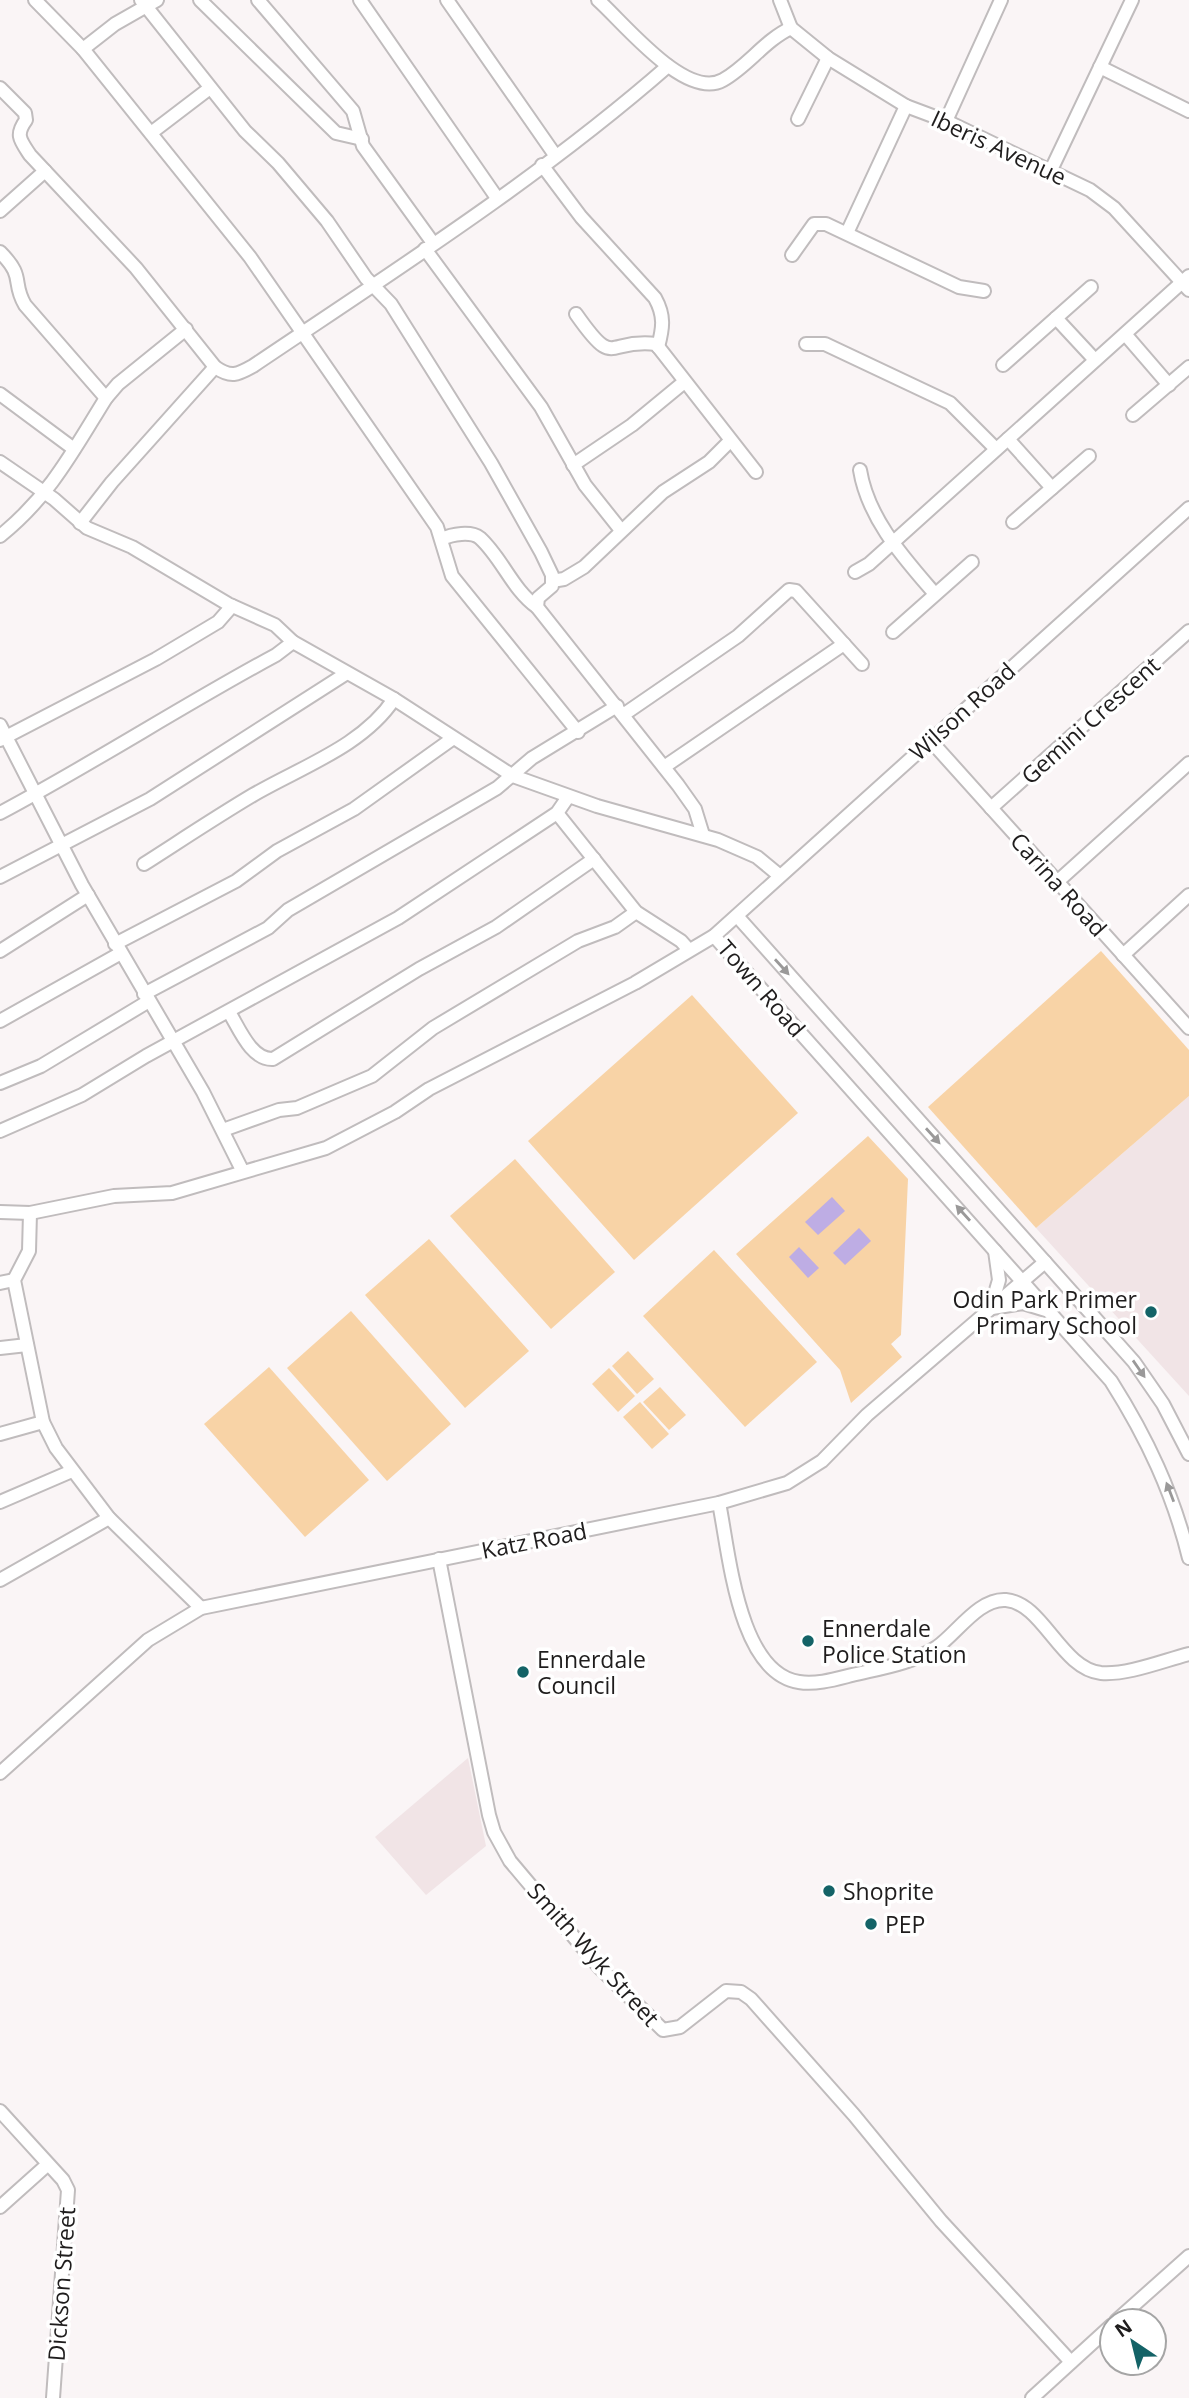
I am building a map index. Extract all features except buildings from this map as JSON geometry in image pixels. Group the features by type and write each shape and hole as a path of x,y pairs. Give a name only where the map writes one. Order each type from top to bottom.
{"street":[{"path":"35,0 83,49 250,257 442,539 452,576 578,732"},
{"path":"200,0 336,133 362,139"},
{"path":"258,0 353,111 363,146 541,407 585,485 620,529"},
{"path":"360,0 497,198"},
{"path":"447,0 555,155"},
{"path":"598,0 668,66 698,84 722,81 779,33 791,28 780,0"},
{"path":"946,121 1001,0"},
{"path":"1051,170 1132,0"},
{"path":"83,49 148,2 209,88 327,221 374,286 391,304 491,463 541,552 552,586 538,598 537,607"},
{"name":"Iberis Avenue","path":"791,28 828,58 906,106 946,121 1090,190 1114,208 1187,283"},
{"path":"798,119 828,58"},
{"path":"0,88 25,113 26,120 18,131 18,138 45,171 136,268 215,367 227,375 236,375 374,286 542,165 668,66"},
{"path":"1100,68 1189,111"},
{"path":"151,133 209,88"},
{"path":"846,233 906,106"},
{"path":"542,165 581,217 655,298 663,311 664,326 659,347"},
{"path":"0,212 45,171"},
{"path":"792,255 814,224 826,223 959,287 984,291"},
{"path":"0,252 15,267 20,296 25,305 106,398"},
{"path":"855,572 892,543 1095,360 1187,283"},
{"path":"1003,365 1091,287"},
{"path":"576,314 600,346 610,349 645,343 659,347 683,383 704,404 756,472"},
{"path":"1056,318 1095,360"},
{"path":"0,536 29,513 44,494 106,398 118,384 186,329"},
{"path":"1125,334 1169,385"},
{"path":"806,344 825,344 950,402 996,449"},
{"path":"80,523 112,482 215,367"},
{"path":"1133,415 1189,367"},
{"path":"573,465 632,425 683,383"},
{"path":"0,394 74,449"},
{"path":"1008,439 1052,488"},
{"path":"552,581 564,579 584,567 620,529 684,475 709,462 730,441"},
{"path":"1013,522 1089,456"},
{"path":"0,463 80,523 132,547 232,606 275,625 293,642 394,699 513,776 568,797 703,835 757,857 780,876"},
{"path":"860,470 867,496 892,543 935,594"},
{"name":"Wilson Road","path":"737,916 1189,508"},
{"path":"442,539 469,534 479,537 510,580 537,607 664,767 695,809 703,835"},
{"path":"893,632 972,562"},
{"path":"0,1083 41,1066 146,998 268,928 288,910 513,776 532,758 620,711 738,636 789,590 796,591 862,664"},
{"path":"3,738 103,684 156,659 218,622 232,606"},
{"name":"Gemini Crescent","path":"991,808 1189,631"},
{"path":"0,813 276,655 293,642"},
{"path":"664,767 844,644"},
{"path":"0,877 63,847 230,750 347,673"},
{"path":"144,864 253,795 365,732 383,716 394,699"},
{"path":"0,725 3,738 36,794 88,895 223,1130 242,1170"},
{"path":"0,1021 118,948 236,881 277,851 354,809 452,739"},
{"name":"Carina Road","path":"930,740 1189,1027"},
{"path":"1057,882 1189,763"},
{"path":"0,1131 82,1095 398,918 557,813 568,797"},
{"path":"557,813 636,912 681,941 689,950"},
{"path":"229,1012 256,1053 264,1060 273,1059 408,976 496,928 594,859"},
{"path":"0,951 88,895"},
{"path":"1123,955 1189,895"},
{"path":"223,1130 279,1110 297,1108 372,1076 433,1028 578,942 615,927 636,912"},
{"name":"Town Road","path":"1189,1454 1163,1404 1134,1362 737,916 714,936 1111,1381 1138,1423 1161,1469 1178,1513 1189,1558"},
{"path":"0,1212 30,1213 114,1196 172,1193 344,1140 429,1089 600,1002 714,936"},
{"path":"30,1213 29,1251 14,1280 43,1422 72,1471 109,1518 201,1608"},
{"path":"988,1310 999,1280 993,1248"},
{"name":"Katz Road","path":"0,1773 148,1640 201,1608 719,1503 787,1483 822,1461 867,1415 1045,1262"},
{"path":"0,1283 14,1280"},
{"path":"988,1310 1023,1303 1050,1311"},
{"path":"0,1348 27,1345"},
{"path":"0,1434 43,1422"},
{"path":"0,1502 72,1471"},
{"path":"719,1503 750,1638 773,1670 799,1682 840,1678 912,1660 938,1646 986,1605 1001,1600 1020,1605 1077,1662 1094,1672 1115,1672 1189,1654"},
{"path":"0,1580 109,1518"},
{"name":"Smith Wyk Street","path":"439,1559 489,1815 494,1832 510,1861 600,1968 659,2028 667,2030 680,2027 726,1991 741,1992 751,1999 854,2115 941,2221 1071,2362"},
{"name":"Dickson Street","path":"0,2111 63,2180 68,2190 53,2398"},
{"path":"0,2207 47,2165"},
{"path":"1132,2307 1189,2256"},
{"path":"1032,2398 1098,2338"}],"shaded area":[{"path":"1101,951 1189,1050 1189,1096 1036,1228 928,1107"},
{"path":"692,995 798,1113 634,1260 528,1141"},
{"name":"Odin Park Primer Primary School","path":"1189,1096 1189,1396 1036,1228"},
{"path":"868,1136 908,1179 901,1335 891,1344 902,1357 851,1403 840,1370 736,1254"},
{"path":"515,1159 615,1272 551,1329 450,1216"},
{"path":"832,1197 845,1211 818,1235 805,1222"},
{"path":"859,1228 871,1241 845,1265 833,1253"},
{"path":"429,1239 529,1351 465,1408 365,1295"},
{"path":"799,1247 819,1268 808,1278 789,1257"},
{"path":"714,1250 817,1362 745,1427 643,1316"},
{"path":"351,1311 451,1424 387,1481 287,1368"},
{"path":"628,1351 654,1379 637,1394 612,1366"},
{"path":"269,1367 369,1480 305,1537 204,1424"},
{"path":"609,1368 635,1396 618,1412 592,1384"},
{"path":"660,1387 686,1415 669,1430 643,1402"},
{"path":"640,1402 669,1434 652,1449 623,1417"},
{"path":"468,1758 486,1846 426,1895 375,1837"}],"place":[{"name":"Odin Park Primer Primary School","path":"1151,1312"},
{"name":"Ennerdale Police Station","path":"808,1641"},
{"name":"Ennerdale Council","path":"523,1672"},
{"name":"Shoprite","path":"829,1891"},
{"name":"PEP","path":"871,1924"}]}
